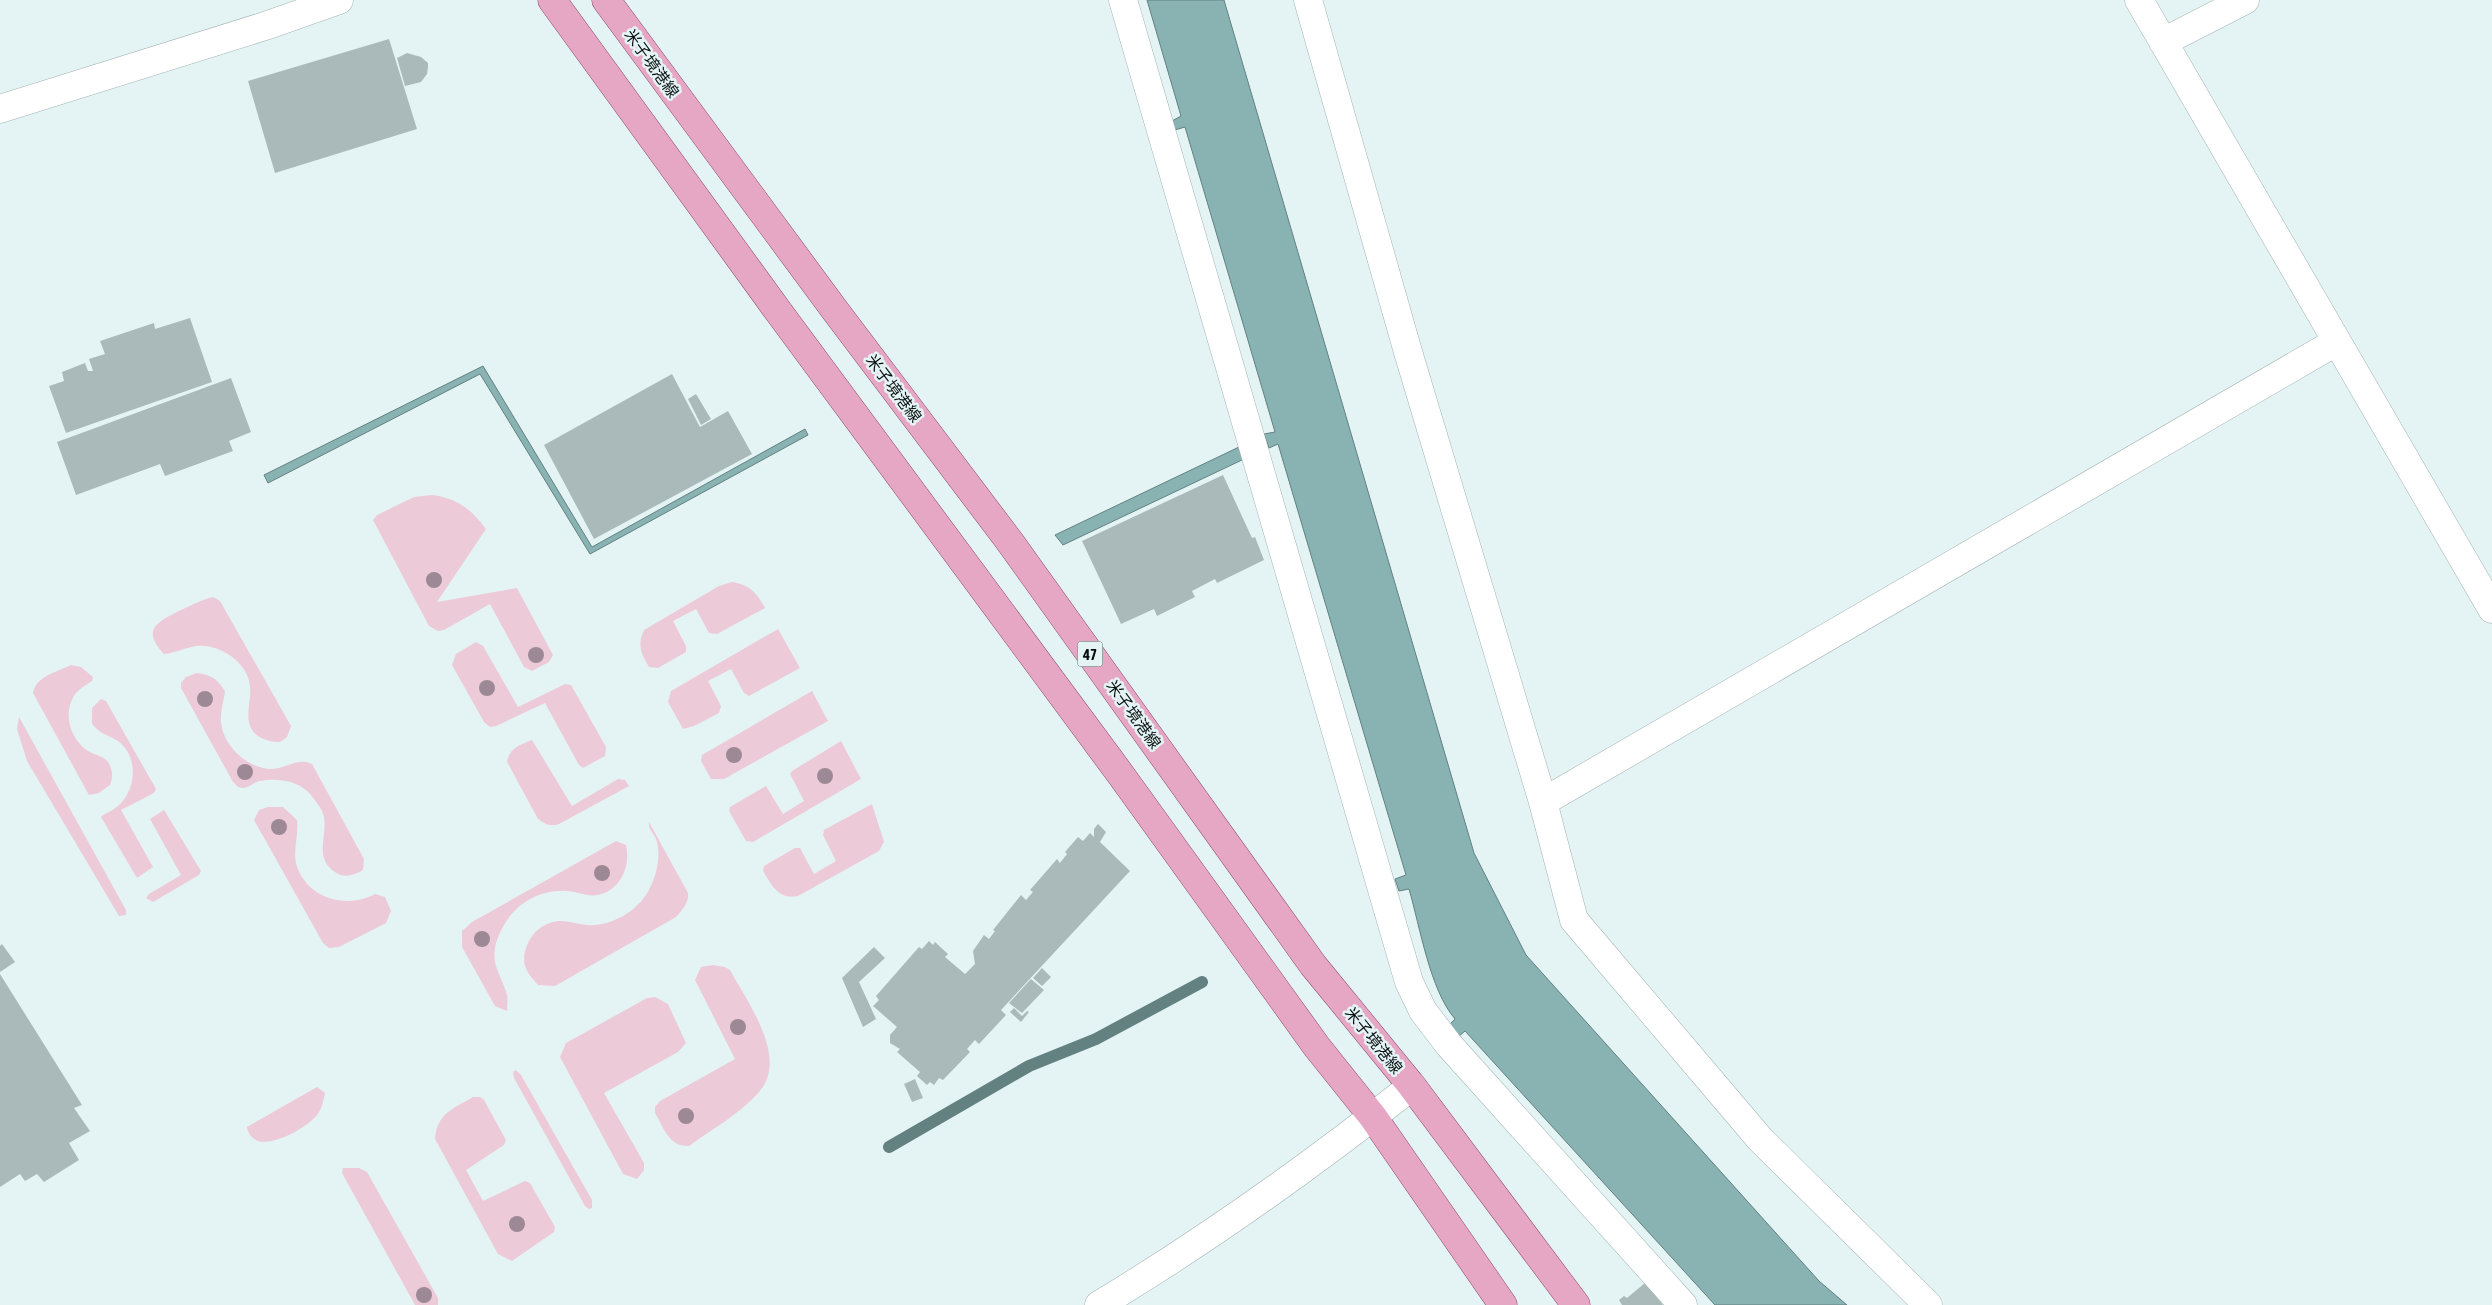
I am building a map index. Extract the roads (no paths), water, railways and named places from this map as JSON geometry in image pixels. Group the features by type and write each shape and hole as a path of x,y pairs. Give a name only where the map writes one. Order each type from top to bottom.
{"main road":[{"path":"552,0 778,311 1121,775 1311,1039 1373,1118 1503,1305"},
{"name":"米子境港線","path":"606,0 846,325 1010,542 1313,965 1412,1086 1576,1305"}],"street":[{"path":"0,109 264,26 339,0"},
{"path":"1123,0 1409,982 1424,1011 1449,1045 1683,1305"},
{"path":"1308,0 1408,352 1543,802 1574,920 1760,1139 1928,1305"},
{"path":"2139,0 2492,609"},
{"path":"2163,42 2245,0"},
{"path":"1543,802 2336,342"},
{"path":"1099,1305 1167,1264 1373,1118 1412,1086"}],"water":[{"path":"1147,0 1224,0 1474,853 1526,955 1819,1281 1847,1305 1715,1305 1465,1031 1458,1037 1448,1026 1455,1019 1446,1007 1432,975 1409,889 1399,891 1395,879 1406,875 1278,444 1269,448 1264,434 1275,432 1185,127 1175,130 1172,121 1181,116"},
{"path":"483,366 592,547 805,429 808,435 590,554 480,374 268,483 264,475"},
{"path":"1239,447 1244,459 1063,545 1055,535"}],"waterway":[{"path":"889,1147 1029,1066 1096,1039 1202,982"}]}
